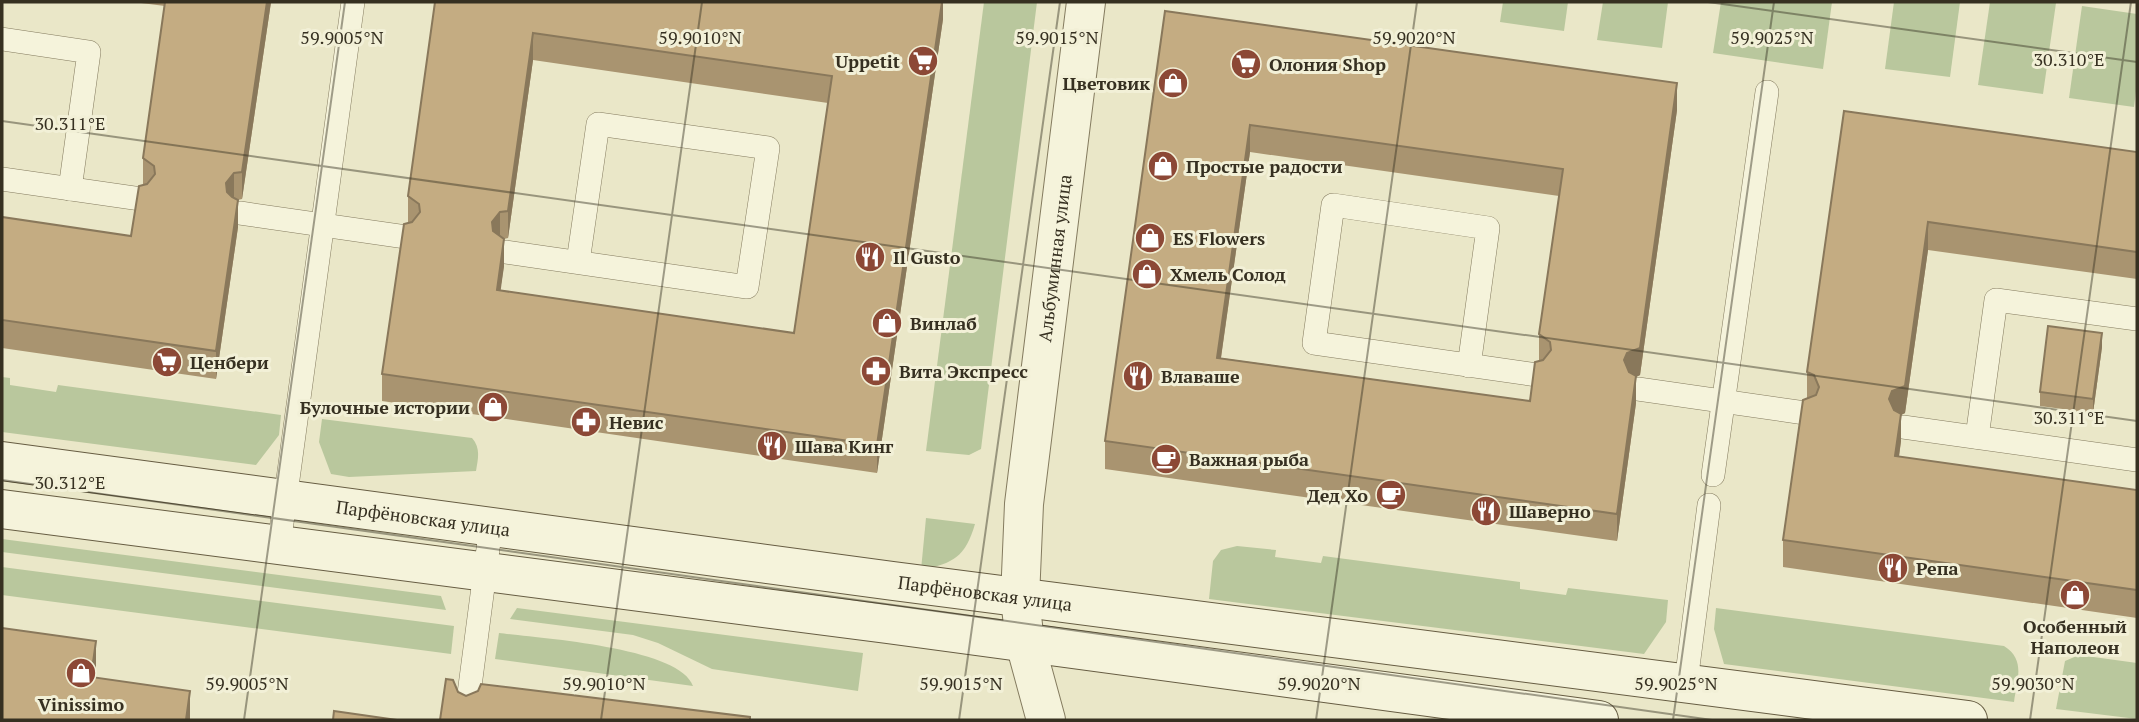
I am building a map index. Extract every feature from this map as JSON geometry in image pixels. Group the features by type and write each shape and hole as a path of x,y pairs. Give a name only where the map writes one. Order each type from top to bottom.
{"street":[{"name":"Альбуминная улица","path":"1046,720 1025,643 1020,597 1024,504 1086,2"},
{"name":"Парфёновская улица","path":"2,461 1020,597 1686,682 1927,718 1968,720"},
{"path":"2,509 1599,720"}],"lane":[{"path":"279,545 353,2"},
{"path":"2,39 89,52 70,189"},
{"path":"1713,475 1767,92"},
{"path":"506,252 747,287 768,148 598,124 578,262"},
{"path":"2,179 141,199"},
{"path":"1469,366 1488,228 1333,205 1314,343 1469,366 1537,375"},
{"path":"240,213 406,237"},
{"path":"1977,437 1996,300 2137,320"},
{"path":"1638,389 1805,413"},
{"path":"1903,427 2137,460"},
{"path":"1686,682 1709,505"},
{"path":"467,709 491,526"}],"green space":[{"path":"984,2 1037,2 981,449 969,455 926,451"},
{"path":"1503,2 1568,2 1564,31 1500,22"},
{"path":"1603,2 1668,2 1662,48 1597,40"},
{"path":"1721,2 1832,2 1823,69 1713,53"},
{"path":"1894,2 1960,2 1950,77 1885,69"},
{"path":"1990,2 2056,3 2043,94 1978,85"},
{"path":"2082,6 2137,14 2137,83 2134,107 2069,98"},
{"path":"2,377 10,378 10,385 56,392 58,385 281,415 279,435 256,465 2,432"},
{"path":"322,419 472,438 478,450 476,471 349,477 331,474 319,442"},
{"path":"926,518 975,524 967,544 957,557 921,570"},
{"path":"2,539 441,596 446,610 2,552"},
{"path":"1237,546 1276,550 1275,557 1321,563 1323,556 1520,582 1520,589 1566,595 1568,588 1668,600 1666,622 1644,654 1209,599 1213,561 1221,550"},
{"path":"2,567 454,626 451,654 2,595"},
{"path":"517,608 863,653 858,691 712,669 658,643 633,635 510,619"},
{"path":"1716,608 2004,646 2011,651 2018,664 2014,702 1724,664 1714,629"},
{"path":"499,633 636,653 663,662 682,673 693,686 495,659"},
{"path":"2079,655 2137,663 2137,719 2056,709 2065,661"}],"building":[{"path":"165,2 267,2 242,172 234,173 226,183 227,192 238,200 216,351 2,320 2,217 131,236 139,186 147,184 155,174 154,166 143,158"},
{"path":"435,2 942,2 877,445 382,374 404,224 412,222 420,212 419,204 408,196","holes":["533,33 832,76 794,333 497,290 504,239 493,231 492,222 500,212 508,211"]},
{"path":"1165,11 1677,83 1640,348 1627,353 1624,360 1629,372 1636,376 1617,514 1105,441","holes":["1250,125 1563,169 1539,334 1550,342 1551,350 1543,360 1535,362 1530,401 1217,358"]},
{"path":"1844,111 2137,152 2137,252 1928,222 1905,386 1892,391 1889,399 1894,410 1901,414 1895,456 2137,490 2137,590 1783,540 1803,400 1816,395 1819,387 1814,375 1807,372"},
{"path":"2048,326 2102,333 2093,399 2040,392"},
{"path":"2,628 96,641 91,677 190,691 186,720 2,720"},
{"path":"446,679 453,680 458,692 466,696 478,691 481,684 750,717 750,720 440,720"},
{"path":"334,711 397,720 333,720"}],"place":[{"name":"Uppetit","path":"923,61"},
{"name":"Олония Shop","path":"1246,64"},
{"name":"Цветовик","path":"1173,83"},
{"name":"Простые радости","path":"1163,166"},
{"name":"ES Flowers","path":"1150,238"},
{"name":"Il Gusto","path":"870,257"},
{"name":"Хмель Солод","path":"1147,274"},
{"name":"Винлаб","path":"887,323"},
{"name":"Ценбери","path":"167,362"},
{"name":"Вита Экспресс","path":"876,371"},
{"name":"Влаваше","path":"1138,376"},
{"name":"Булочные истории","path":"493,407"},
{"name":"Невис","path":"586,422"},
{"name":"Шава Кинг","path":"772,446"},
{"name":"Важная рыба","path":"1166,459"},
{"name":"Дед Хо","path":"1391,495"},
{"name":"Шаверно","path":"1486,511"},
{"name":"Репа","path":"1893,568"},
{"name":"Особенный Наполеон","path":"2075,595"},
{"name":"Vinissimo","path":"81,673"}]}
